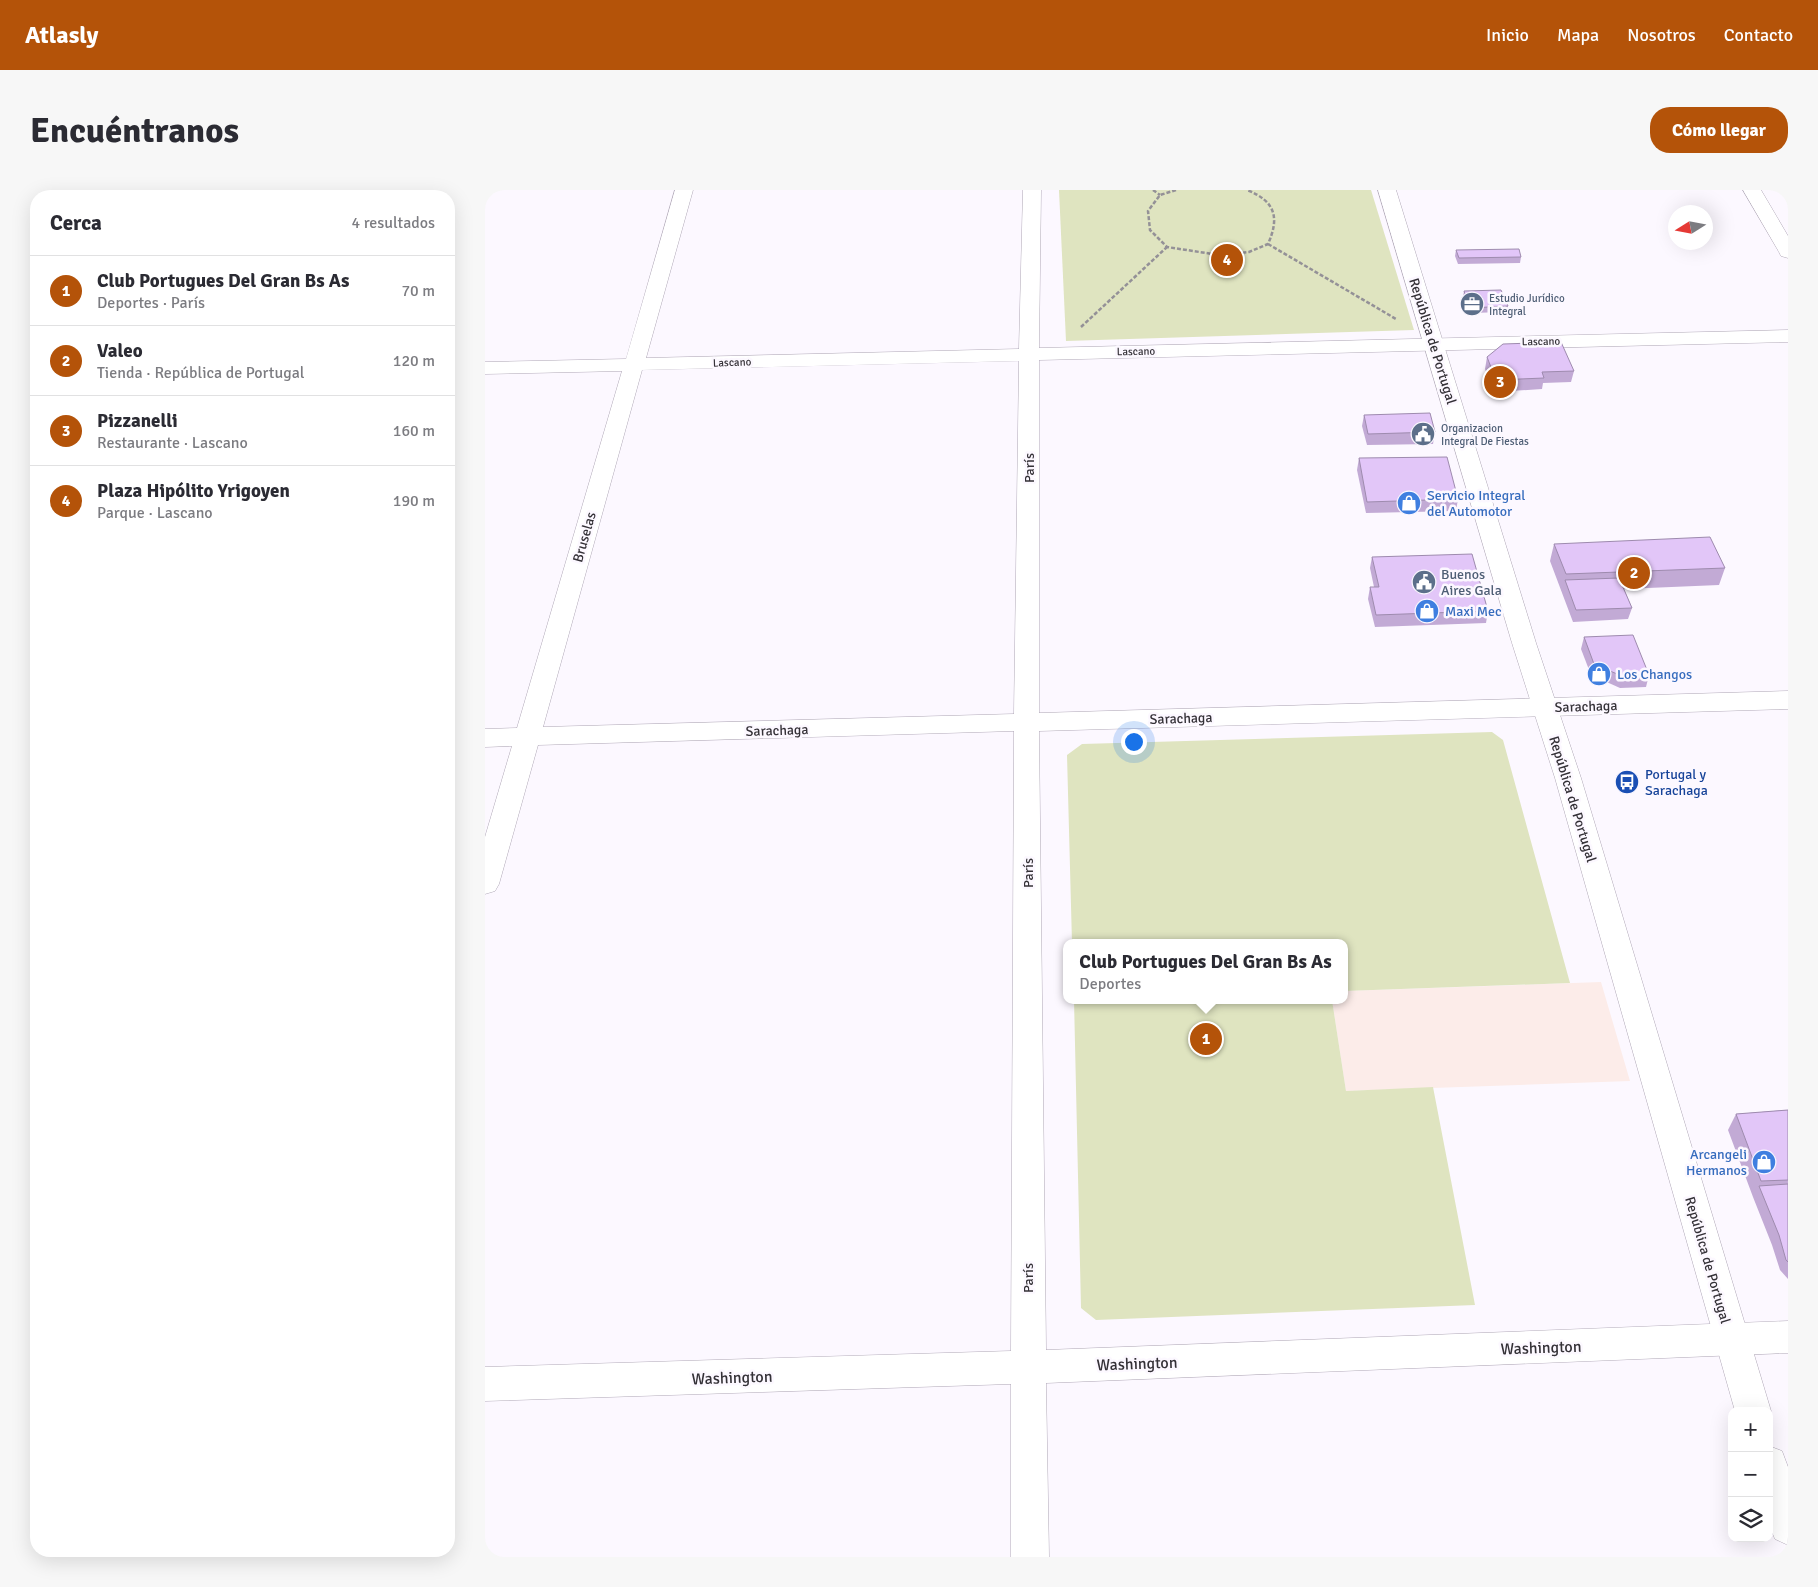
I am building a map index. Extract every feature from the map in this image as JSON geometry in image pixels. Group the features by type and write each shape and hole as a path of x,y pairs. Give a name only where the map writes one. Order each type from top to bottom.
{"street":[{"name":"Bruselas","path":"485,884 684,190"},
{"name":"París","path":"1030,1557 1027,722 1032,190"},
{"name":"República de Portugal","path":"1387,190 1568,778 1752,1407"},
{"path":"1752,190 1788,252"},
{"name":"Lascano","path":"485,368 1433,343 1788,336"},
{"name":"Sarachaga","path":"485,738 1788,700"},
{"name":"Washington","path":"485,1384 1028,1367 1788,1337"},
{"path":"1773,1477 1788,1526"}],"path":[{"path":"1153,190 1160,195"},
{"path":"1176,190 1160,195 1148,211 1150,230 1167,247 1191,252 1219,254 1249,252 1268,244 1275,231 1275,218 1270,203 1256,193 1247,190"},
{"path":"1256,193 1259,190"},
{"path":"1268,244 1397,320"},
{"path":"1080,327 1167,247"}],"shaded area":[{"path":"1601,982 1630,1081 1346,1091 1333,1004 1348,1004 1348,991"}],"green space":[{"path":"1059,190 1371,190 1414,330 1066,341"},
{"path":"1492,732 1503,740 1570,983 1348,991 1348,939 1072,939 1067,755 1082,744"},
{"path":"1074,1004 1333,1004 1346,1091 1433,1087 1475,1305 1096,1320 1081,1308"}],"building":[{"path":"1519,249 1521,257 1459,258 1456,250"},
{"path":"1501,290 1508,306 1470,308 1464,291"},
{"path":"1561,342 1574,371 1542,372 1544,378 1496,380 1487,357 1503,344"},
{"path":"1430,413 1435,432 1368,434 1364,415"},
{"path":"1447,457 1458,499 1367,502 1359,458"},
{"path":"1710,537 1725,568 1566,574 1554,544"},
{"path":"1472,554 1488,611 1376,615 1370,587 1379,587 1372,557"},
{"path":"1619,578 1632,608 1576,610 1565,580"},
{"path":"1633,635 1649,675 1624,677 1594,664 1584,637"},
{"name":"Arcangeli Hermanos","path":"1788,1110 1788,1180 1761,1181 1736,1114"},
{"path":"1788,1184 1788,1262 1759,1186"}],"place":[{"name":"Plaza Hipólito Yrigoyen","path":"1227,260"},
{"name":"Estudio Jurídico Integral","path":"1472,304"},
{"name":"Pizzanelli","path":"1500,382"},
{"name":"Organizacion Integral De Fiestas","path":"1423,434"},
{"name":"Servicio Integral del Automotor","path":"1409,503"},
{"name":"Valeo","path":"1634,573"},
{"name":"Buenos Aires Gala","path":"1424,582"},
{"name":"Maxi Mec","path":"1427,611"},
{"name":"Los Changos","path":"1599,674"},
{"name":"Portugal y Sarachaga","path":"1627,782"},
{"name":"Club Portugues Del Gran Bs As","path":"1206,1039"},
{"name":"Arcangeli Hermanos","path":"1764,1162"}]}
